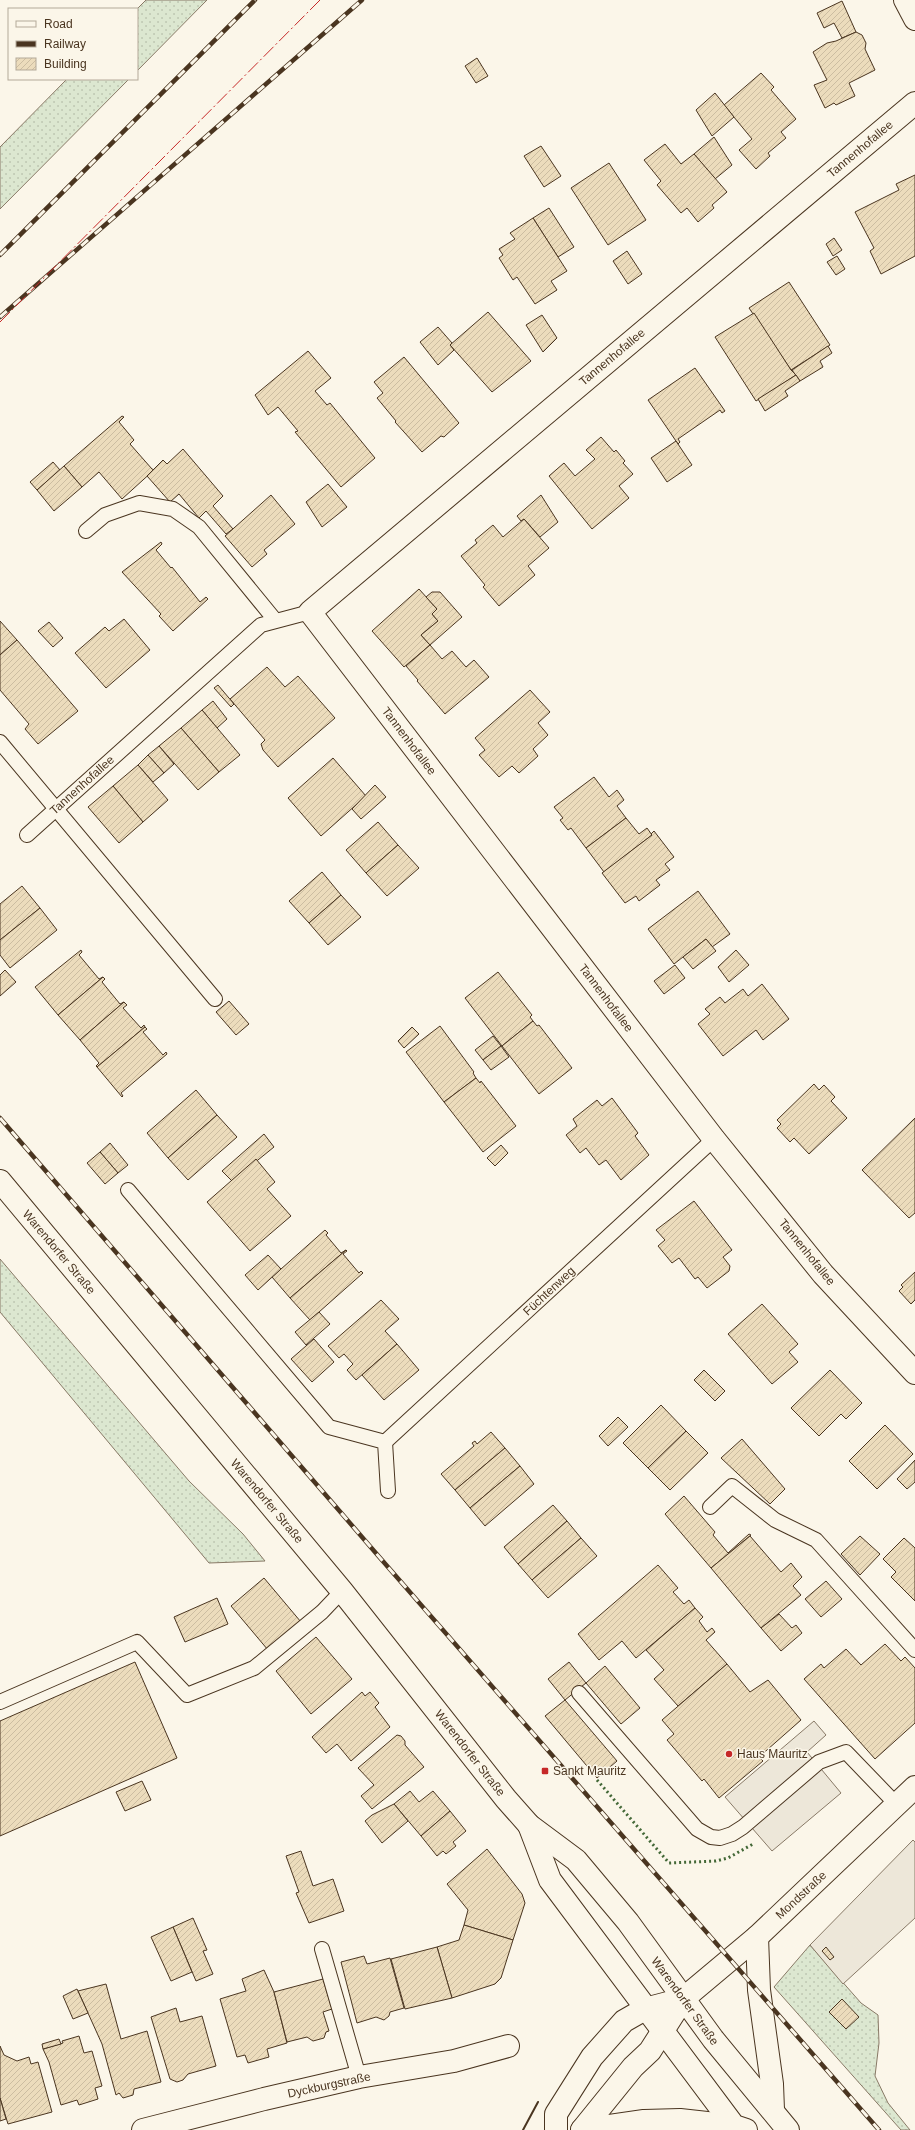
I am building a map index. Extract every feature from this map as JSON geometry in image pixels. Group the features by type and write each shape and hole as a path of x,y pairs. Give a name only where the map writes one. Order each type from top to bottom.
{"street":[{"path":"905,0 915,19"},
{"name":"Tannenhofallee","path":"915,102 310,612 714,1139 823,1274 915,1373"},
{"name":"Warendorfer Straße","path":"0,1181 342,1591 506,1799 529,1824 576,1860 628,1922 712,2039 773,2110 788,2130"},
{"name":"Mondstraße","path":"683,1999 757,1937 915,1787"},
{"name":"Warendorfer Straße","path":"529,1824 550,1880 662,2032 740,2128"},
{"path":"757,1937 759,1990 772,2084 773,2110"},
{"path":"556,2130 556,2114 592,2057 624,2021 645,2009 683,1999"},
{"path":"582,2130 633,2067 650,2051 683,1999"},
{"name":"Dyckburgstraße","path":"148,2129 264,2099 359,2077 454,2061 508,2046"},
{"path":"582,2130 644,2121 680,2120 740,2128"}],"lane":[{"path":"86,531 105,515 139,502 173,509 199,527 274,620"},
{"name":"Tannenhofallee","path":"27,835 261,625 274,620 310,612"},
{"path":"0,742 215,998"},
{"name":"Füchtenweg","path":"385,1442 714,1139"},
{"path":"128,1190 329,1427 385,1442 388,1490"},
{"path":"710,1507 732,1486 775,1520 816,1540 915,1650"},
{"path":"0,1702 137,1642 187,1695 254,1668 322,1612 342,1591"},
{"path":"579,1693 697,1829 711,1837 720,1838 743,1827 819,1762 846,1752 897,1805"},
{"path":"322,1949 359,2077"}],"green space":[{"path":"146,0 207,0 138,70 138,8"},
{"path":"66,80 128,80 0,209 0,147"},
{"path":"0,1259 189,1481 243,1534 265,1561 209,1563 0,1312"},
{"path":"810,1945 861,2003 878,2015 879,2043 875,2076 888,2103 910,2130 901,2130 774,1987"}],"shaded area":[{"path":"814,1721 826,1735 807,1752 841,1793 772,1851 725,1797"},
{"path":"913,1840 915,1842 915,1918 843,1984 810,1945"}],"building":[{"path":"842,1 856,32 842,38 834,23 824,28 817,13"},
{"path":"856,32 862,35 866,43 865,49 875,70 849,83 855,96 836,105 834,103 825,108 814,85 827,80 813,52 827,43 836,41"},
{"path":"477,58 488,76 476,83 465,66"},
{"path":"761,73 774,87 771,90 796,119 781,132 786,138 768,153 770,156 756,169 739,150 752,139 724,105"},
{"path":"715,93 734,117 712,136 696,110"},
{"path":"714,137 732,165 715,179 694,154"},
{"path":"665,144 681,164 694,154 727,192 712,205 714,208 698,222 687,208 681,213 657,185 661,181 644,160"},
{"path":"541,146 561,176 544,187 524,156"},
{"path":"609,163 646,220 608,245 571,188"},
{"path":"915,175 915,256 881,274 870,251 874,248 855,212 899,190 896,184"},
{"path":"549,208 574,247 558,257 533,218"},
{"path":"533,218 567,271 551,281 557,290 535,304 517,277 513,280 499,258 503,255 499,249 515,239 510,233"},
{"path":"834,238 842,250 833,256 826,244"},
{"path":"627,251 642,274 628,284 613,261"},
{"path":"837,256 845,269 836,275 827,262"},
{"path":"789,282 830,345 791,370 749,308"},
{"path":"488,312 531,361 492,392 450,345"},
{"path":"754,313 791,370 796,375 756,401 715,337"},
{"path":"542,315 557,338 543,352 526,325"},
{"path":"438,327 452,343 450,345 454,350 438,365 420,342"},
{"path":"828,346 832,353 820,361 823,367 800,381 792,370"},
{"path":"308,351 331,378 315,391 327,405 330,403 375,458 341,487 295,432 298,431 278,407 268,415 255,395"},
{"path":"404,357 459,423 444,437 441,436 422,452 395,422 396,421 377,398 383,393 374,382"},
{"path":"695,368 725,411 722,413 720,410 678,439 680,442 678,444 648,400"},
{"path":"796,375 800,381 785,391 788,396 765,411 758,399"},
{"path":"122,416 124,417 119,422 134,440 130,444 154,470 122,499 99,472 82,487 64,466"},
{"path":"601,437 614,452 616,450 625,461 623,463 633,474 619,486 629,498 592,529 549,476 564,463 575,476 595,459 586,450"},
{"path":"676,441 692,465 667,482 651,458"},
{"path":"183,449 223,496 213,506 233,529 226,534 206,511 199,518 179,494 170,502 147,476 163,460 167,464"},
{"path":"53,462 60,470 37,490 30,482"},
{"path":"64,466 82,487 54,511 37,490"},
{"path":"328,484 347,507 322,527 306,502"},
{"path":"271,495 295,524 264,550 267,554 252,567 225,536"},
{"path":"541,495 558,522 540,537 524,519 521,521 517,516"},
{"path":"524,519 549,548 528,566 535,575 499,606 483,587 485,585 461,556 477,543 475,540 493,525 503,537"},
{"path":"161,542 162,544 156,550 171,568 172,567 200,602 206,597 208,599 173,631 159,616 161,614 122,572"},
{"path":"419,589 437,609 432,614 438,621 421,635 430,645 404,667 372,631"},
{"path":"432,592 440,592 462,617 430,645 421,635 438,621 432,614 437,609 426,597"},
{"path":"124,619 150,650 106,688 75,653 105,627 109,631"},
{"path":"0,621 17,640 0,655"},
{"path":"49,622 63,638 53,647 38,631"},
{"path":"17,640 78,711 38,744 25,729 29,724 0,690 0,655"},
{"path":"430,645 442,659 452,651 466,667 474,660 489,677 445,714 406,666"},
{"path":"267,667 285,687 298,676 335,718 278,767 263,750 261,744 265,740 230,699"},
{"path":"218,685 234,704 231,707 214,688"},
{"path":"530,690 550,712 538,723 548,735 533,749 538,756 519,773 512,766 499,777 479,755 485,750 475,738"},
{"path":"213,701 227,719 217,728 202,710"},
{"path":"202,710 240,755 219,772 181,728"},
{"path":"181,728 219,772 198,790 159,746"},
{"path":"159,746 174,764 164,773 148,755"},
{"path":"148,755 164,773 153,782 138,765"},
{"path":"333,758 366,796 321,836 288,798"},
{"path":"138,765 168,800 143,822 113,786"},
{"path":"594,777 609,797 617,790 624,800 617,806 626,818 586,848 571,828 568,830 560,820 563,818 554,807"},
{"path":"375,785 386,797 361,819 352,809"},
{"path":"113,786 143,822 119,843 88,807"},
{"path":"626,818 639,834 647,828 652,835 604,872 586,848"},
{"path":"378,822 398,845 366,873 346,850"},
{"path":"654,831 674,857 665,864 670,870 656,880 660,885 639,901 636,896 625,903 602,873 652,835 651,834"},
{"path":"398,845 419,868 387,896 366,873"},
{"path":"322,872 341,895 309,923 289,901"},
{"path":"22,886 40,908 0,940 0,904"},
{"path":"698,891 730,934 712,947 706,939 674,964 648,929"},
{"path":"341,895 361,917 328,945 309,923"},
{"path":"40,908 57,930 10,968 0,955 0,940"},
{"path":"706,939 716,951 693,969 683,957"},
{"path":"81,950 82,952 79,955 99,979 103,977 58,1015 35,987"},
{"path":"736,950 749,965 729,982 718,967"},
{"path":"675,965 685,978 664,994 654,981"},
{"path":"5,970 16,982 0,996 0,975"},
{"path":"498,972 532,1015 530,1017 533,1021 502,1046 465,998"},
{"path":"103,977 105,979 102,982 120,1004 124,1002 80,1040 58,1015"},
{"path":"762,984 789,1019 763,1040 756,1030 723,1056 698,1024 710,1014 705,1009 720,997 725,1003 743,989 748,996"},
{"path":"229,1001 249,1024 236,1035 216,1012"},
{"path":"124,1002 127,1005 123,1008 141,1028 144,1025 145,1027 97,1067 96,1066 99,1063 80,1040"},
{"path":"533,1021 537,1026 539,1025 572,1068 539,1094 502,1046"},
{"path":"440,1026 474,1072 473,1073 476,1078 444,1102 406,1052"},
{"path":"145,1027 147,1029 143,1032 163,1055 166,1052 167,1054 121,1093 123,1096 122,1097 97,1067"},
{"path":"412,1027 419,1034 404,1048 398,1041"},
{"path":"493,1036 501,1046 483,1060 475,1050"},
{"path":"501,1046 509,1057 491,1070 483,1060"},
{"path":"476,1078 480,1083 481,1081 516,1126 483,1152 444,1102"},
{"path":"814,1084 819,1090 824,1085 835,1097 831,1101 847,1118 809,1154 794,1138 790,1142 777,1128 781,1124 777,1120"},
{"path":"196,1090 217,1115 168,1158 147,1133"},
{"path":"612,1098 638,1133 635,1136 649,1155 621,1180 606,1160 599,1165 586,1148 580,1153 566,1135 577,1126 573,1119 597,1100 602,1106"},
{"path":"217,1115 237,1137 188,1180 168,1158"},
{"path":"915,1118 915,1213 909,1218 862,1170"},
{"path":"264,1134 274,1147 232,1181 222,1171"},
{"path":"110,1143 128,1165 118,1173 100,1152"},
{"path":"501,1145 508,1153 495,1166 487,1158"},
{"path":"100,1152 118,1173 105,1184 87,1163"},
{"path":"256,1159 275,1182 267,1189 291,1216 250,1251 207,1202"},
{"path":"694,1201 732,1250 723,1257 730,1266 729,1271 707,1288 698,1277 695,1279 679,1258 672,1263 658,1246 665,1240 656,1230"},
{"path":"325,1230 328,1233 326,1235 341,1253 346,1250 290,1298 272,1277"},
{"path":"346,1250 347,1251 343,1254 359,1273 361,1271 363,1273 310,1320 290,1298"},
{"path":"268,1255 281,1269 258,1290 245,1275"},
{"path":"915,1272 915,1300 911,1304 899,1291 903,1287 901,1285"},
{"path":"381,1300 399,1319 385,1331 397,1344 356,1380 347,1370 353,1364 344,1354 339,1358 328,1346"},
{"path":"762,1304 798,1344 789,1352 798,1362 772,1384 728,1334"},
{"path":"319,1312 330,1324 306,1345 295,1332"},
{"path":"314,1339 334,1362 312,1382 291,1359"},
{"path":"397,1344 419,1370 384,1400 362,1375"},
{"path":"704,1370 725,1391 715,1401 694,1380"},
{"path":"830,1370 862,1403 846,1419 841,1414 819,1436 791,1408"},
{"path":"661,1405 686,1431 648,1468 623,1443"},
{"path":"618,1417 628,1427 608,1446 599,1436"},
{"path":"885,1425 913,1454 877,1489 849,1461"},
{"path":"686,1431 708,1453 670,1490 648,1468"},
{"path":"491,1432 505,1448 455,1490 441,1474 474,1446 472,1443 475,1441 477,1444"},
{"path":"742,1439 785,1489 770,1504 721,1458"},
{"path":"505,1448 520,1466 470,1508 455,1490"},
{"path":"915,1460 915,1482 907,1489 897,1479"},
{"path":"520,1466 534,1484 485,1526 470,1508"},
{"path":"684,1496 715,1532 713,1535 728,1553 749,1534 751,1535 711,1568 665,1514"},
{"path":"553,1505 567,1521 518,1564 504,1547"},
{"path":"567,1521 581,1538 532,1580 518,1564"},
{"path":"750,1536 781,1572 791,1563 802,1577 793,1586 801,1595 761,1628 711,1568"},
{"path":"860,1536 880,1554 860,1575 841,1554"},
{"path":"581,1538 597,1556 548,1598 532,1580"},
{"path":"904,1538 915,1548 915,1601 891,1577 896,1572 883,1559"},
{"path":"658,1565 678,1588 673,1592 684,1604 689,1600 695,1608 636,1658 622,1641 599,1660 578,1634"},
{"path":"264,1578 301,1622 268,1650 231,1606"},
{"path":"826,1581 842,1599 821,1617 805,1599"},
{"path":"217,1598 228,1624 185,1642 174,1617"},
{"path":"695,1608 703,1617 699,1621 707,1632 712,1628 715,1632 706,1640 727,1664 678,1706 654,1679 664,1670 646,1650"},
{"path":"779,1614 792,1628 796,1625 802,1633 781,1651 761,1628"},
{"path":"316,1637 352,1679 311,1714 276,1671"},
{"path":"885,1644 901,1661 905,1657 915,1668 915,1723 875,1759 804,1679 821,1664 824,1668 846,1649 861,1665"},
{"path":"135,1662 177,1758 0,1836 0,1721"},
{"path":"569,1662 586,1683 565,1700 548,1679"},
{"path":"727,1664 750,1692 768,1680 801,1720 759,1757 763,1761 719,1798 704,1779 702,1781 667,1740 674,1734 662,1720"},
{"path":"605,1666 640,1708 621,1724 586,1683"},
{"path":"362,1692 365,1696 370,1692 379,1703 375,1707 390,1727 351,1761 337,1744 326,1753 312,1737"},
{"path":"565,1700 617,1761 597,1778 545,1716"},
{"path":"397,1735 401,1736 405,1741 405,1745 424,1767 372,1809 361,1796 374,1785 358,1768"},
{"path":"142,1781 151,1800 125,1811 116,1792"},
{"path":"410,1791 419,1802 433,1791 450,1811 421,1836 394,1804"},
{"path":"394,1804 408,1821 382,1843 365,1821 372,1815"},
{"path":"450,1811 466,1831 453,1842 456,1846 446,1854 443,1851 437,1856 421,1836"},
{"path":"487,1849 522,1894 525,1903 513,1940 464,1925 468,1910 447,1884"},
{"path":"301,1851 313,1886 333,1879 344,1911 309,1923 296,1893 299,1892 286,1856"},
{"path":"193,1918 207,1950 203,1951 213,1974 196,1981 173,1927"},
{"path":"464,1925 513,1940 501,1978 495,1984 452,1998 437,1947 459,1940"},
{"path":"173,1927 192,1972 171,1981 151,1937"},
{"path":"437,1947 452,1998 405,2009 391,1959"},
{"path":"826,1947 834,1957 830,1960 822,1951"},
{"path":"364,1956 367,1964 390,1958 404,2008 390,2012 389,2016 384,2020 376,2017 357,2023 341,1962"},
{"path":"264,1970 274,1992 287,2043 267,2049 269,2057 248,2063 245,2055 237,2057 220,1999 246,1991 242,1979"},
{"path":"323,1979 332,2009 323,2012 329,2031 326,2032 324,2038 313,2041 307,2037 287,2042 274,1992"},
{"path":"106,1984 121,2039 147,2031 161,2082 134,2089 133,2095 123,2098 119,2093 116,2095 102,2044 78,1991"},
{"path":"77,1989 88,2013 73,2019 63,1996"},
{"path":"842,1999 859,2017 846,2029 829,2012"},
{"path":"176,2008 180,2022 202,2016 216,2066 188,2074 183,2080 177,2082 170,2079 151,2017"},
{"path":"79,2036 84,2053 92,2051 102,2086 95,2088 98,2099 79,2105 77,2100 61,2105 49,2062 43,2049"},
{"path":"59,2039 61,2044 43,2049 42,2044"},
{"path":"0,2046 4,2055 17,2061 29,2057 31,2064 38,2062 52,2112 8,2124 0,2098"},
{"path":"0,2098 6,2119 0,2121"}],"railway":[{"path":"0,255 255,0"},
{"path":"0,317 362,0"},
{"path":"0,1118 381,1559 879,2130"}],"hedge":[{"path":"597,1780 669,1863 716,1861 728,1858 753,1844"}],"wall":[{"path":"523,2130 538,2102"}],"power":[{"path":"0,322 320,0"}],"place":[{"name":"Haus Mauritz","path":"729,1754"},
{"name":"Sankt Mauritz","path":"545,1771"}]}
